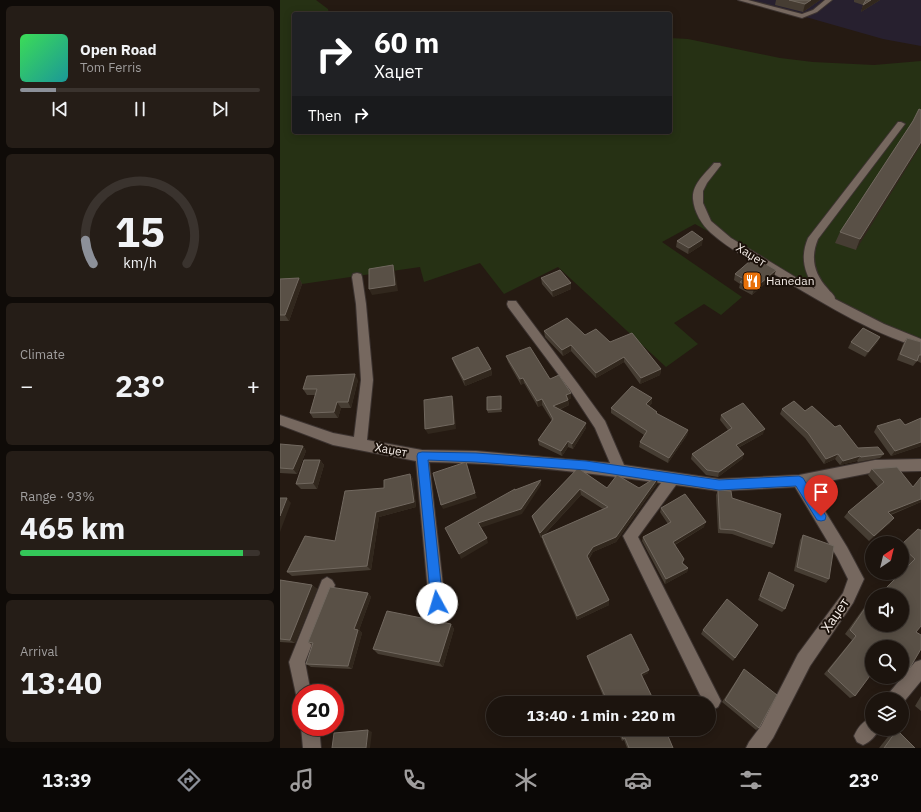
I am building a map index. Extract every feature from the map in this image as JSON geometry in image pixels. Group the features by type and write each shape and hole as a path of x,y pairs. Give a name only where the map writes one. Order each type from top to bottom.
{"street":[{"path":"741,0 802,16 815,11 829,0"},
{"path":"840,306 822,288 812,273 807,256 809,246 813,238 901,124"},
{"name":"Хаџет","path":"717,165 700,187 698,195 700,209 710,226 736,246 840,306 893,333 921,344"},
{"path":"357,277 361,304 367,380 360,445"},
{"path":"512,304 574,387 600,425 620,471"},
{"name":"Хаџет","path":"280,420 333,439 422,456 586,466 719,485 799,481 875,466 921,465"},
{"path":"422,456 437,603"},
{"path":"673,478 630,536 710,696"},
{"name":"Хаџет","path":"755,748 767,732 804,660 848,598 856,579 842,552 799,481"},
{"path":"301,684 297,662 327,585"},
{"path":"901,692 921,668"},
{"path":"311,736 312,748"}],"shaded area":[{"path":"746,0 921,0 921,46 883,39"}],"green space":[{"path":"280,0 316,0 328,9 329,12 292,12 292,134 672,134 672,38 688,39 780,58 813,62 874,65 921,61 921,344 840,306 695,224 662,242 742,297 721,315 704,304 674,323 698,344 666,367 558,267 504,294 480,263 424,282 420,267 302,284 280,285"}],"building":[{"path":"789,0 811,0 805,4"},
{"path":"866,0 871,0 863,5"},
{"path":"919,109 921,110 921,142 860,239 840,232 913,121"},
{"path":"692,231 703,239 689,248 677,241"},
{"name":"Hanedan","path":"757,259 776,270 754,289 740,282 744,279 735,274 750,261 754,262"},
{"path":"393,265 395,285 369,289 369,269"},
{"path":"560,270 571,283 552,291 541,278"},
{"path":"299,278 285,315 280,315 280,279"},
{"path":"567,318 585,335 596,329 610,342 632,333 661,369 641,378 624,357 596,373 571,345 562,350 544,331"},
{"path":"863,328 880,337 868,352 851,342"},
{"path":"907,338 921,342 921,355 919,355 917,361 900,354"},
{"path":"478,347 491,369 464,380 452,358"},
{"path":"530,347 550,379 559,375 571,393 566,395 568,400 553,406 586,423 572,444 568,441 561,451 538,440 553,419 542,399 537,401 523,378 520,379 506,356"},
{"path":"355,374 348,402 337,402 334,412 310,413 317,389 303,389 307,376"},
{"path":"632,386 652,398 646,404 657,412 656,413 688,430 669,458 640,442 647,431 611,408"},
{"path":"452,396 454,424 425,429 424,400"},
{"path":"501,396 501,409 487,410 487,397"},
{"path":"794,401 805,411 812,406 835,427 840,425 858,448 878,447 884,454 860,456 843,461 838,454 826,459 808,433 782,409"},
{"path":"743,403 765,429 736,445 744,454 719,472 707,470 692,454 732,428 721,415"},
{"path":"921,418 921,442 895,451 877,426 900,419 905,425"},
{"path":"280,444 303,446 293,469 280,468"},
{"path":"304,460 320,460 313,483 296,484"},
{"path":"466,462 475,493 441,505 433,473"},
{"path":"897,467 913,487 921,477 921,499 888,512 894,518 874,536 848,512 884,482 872,469"},
{"path":"578,468 607,488 617,475 639,488 655,478 658,478 616,537 593,547 587,556 609,600 577,616 542,536 608,507 580,489 540,533 532,516"},
{"path":"410,474 414,502 376,512 367,566 287,572 305,536 335,541 345,491 384,488 384,480"},
{"path":"541,480 521,509 478,523 487,538 459,554 445,528 515,489"},
{"path":"718,490 731,491 732,498 781,514 774,544 734,530 720,529"},
{"path":"685,494 706,522 673,542 684,559 682,563 688,568 666,579 643,537 671,522 661,508"},
{"path":"280,498 287,498 280,516"},
{"path":"918,529 921,530 921,626 916,632 921,635 921,649 909,669 909,640 865,640 865,682 855,696 828,671 856,636 850,630 865,608 865,632 909,632 909,588 886,588 894,580 909,580 909,565 915,559 909,553 909,537"},
{"path":"803,535 834,546 829,579 797,567"},
{"path":"769,572 794,585 785,609 760,596"},
{"path":"280,580 312,585 290,640 280,639"},
{"path":"330,587 368,593 354,629 358,630 348,666 306,664 313,643 308,642"},
{"path":"727,599 758,625 735,658 703,630"},
{"path":"387,611 451,624 439,662 373,649"},
{"path":"631,634 649,670 641,674 652,696 605,696 587,656"},
{"path":"744,669 777,695 759,728 725,700"},
{"path":"368,730 366,748 332,748 334,736 344,736 344,732"},
{"path":"622,736 668,736 673,748 629,748 625,738 623,739"},
{"path":"893,736 903,736 915,748 884,748"}],"place":[{"name":"Hanedan","path":"752,281"}],"route":[{"path":"437,603 422,456 515,460 586,466 719,485 799,481 821,516"}]}
